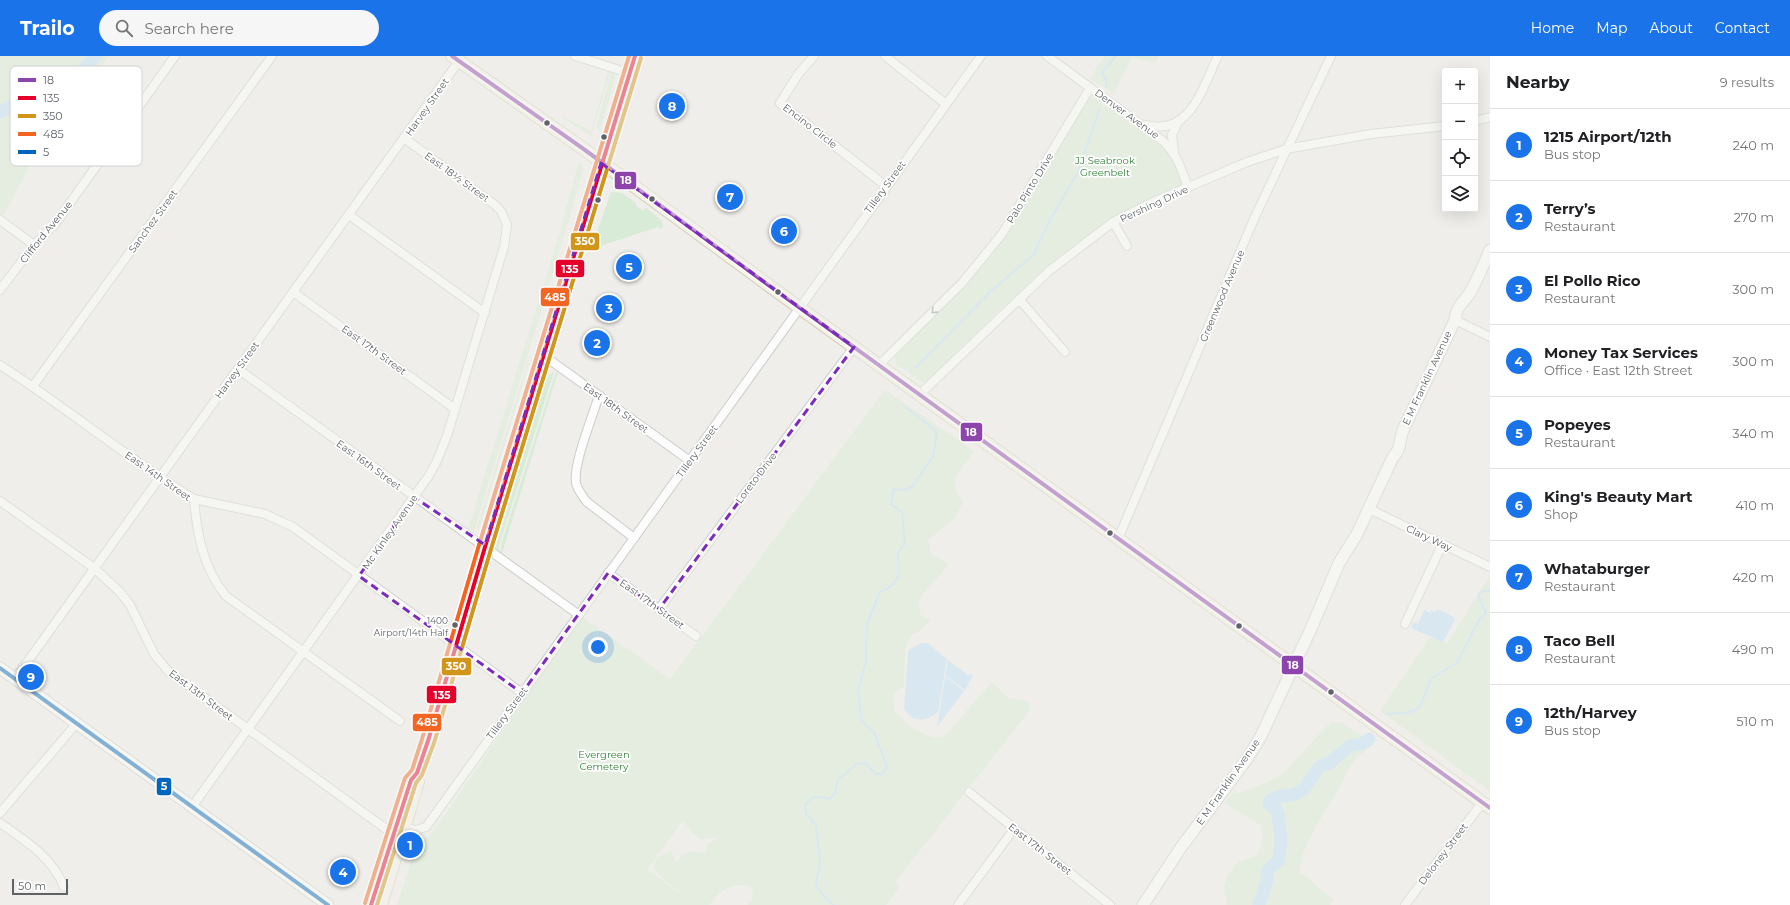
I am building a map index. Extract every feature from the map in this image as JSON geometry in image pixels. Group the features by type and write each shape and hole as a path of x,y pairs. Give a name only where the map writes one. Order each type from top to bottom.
{"main road":[{"path":"371,905 411,780 417,773 428,741 455,644 635,56"},
{"path":"456,59 1486,805"},
{"path":"381,905 418,783 417,773"}],"street":[{"name":"Clifford Avenue","path":"142,102 175,56"},
{"name":"Sanchez Street","path":"33,386 272,56"},
{"path":"575,56 629,74"},
{"name":"Encino Circle","path":"814,56 799,73 780,103 886,186"},
{"path":"885,56 946,104"},
{"name":"Tillery Street","path":"405,828 416,830 426,827 981,56"},
{"name":"Denver Avenue","path":"1047,56 1156,134 1174,153 1179,162 1188,188"},
{"path":"1141,124 1164,127 1178,122 1190,112 1218,56"},
{"name":"Greenwood Avenue","path":"1118,539 1273,177 1331,56"},
{"name":"Harvey Street","path":"15,679 404,138 456,59"},
{"name":"Palo Pinto Drive","path":"879,365 962,283 1002,234 1090,88"},
{"path":"1478,120 1490,117"},
{"path":"1174,153 1172,135 1178,122"},
{"name":"Pershing Drive","path":"920,394 1049,271 1113,222 1151,203 1263,156 1286,149 1364,135 1442,126"},
{"name":"East 18½ Street","path":"404,138 488,199 501,211 505,219"},
{"path":"1263,156 1273,163 1273,177"},
{"name":"Clifford Avenue","path":"0,290 34,245 55,224 96,166"},
{"path":"349,215 485,313"},
{"name":"Mc Kinley Avenue","path":"192,807 303,651 359,576 436,463 443,447 455,409 506,240 505,219"},
{"path":"0,220 34,245"},
{"path":"1113,222 1127,246"},
{"name":"E M Franklin Avenue","path":"1143,905 1182,846 1251,753 1268,721 1339,564 1357,534 1393,457 1392,450 1396,440 1401,436 1455,320 1460,317 1463,312 1466,305 1466,300 1490,250"},
{"name":"East 17th Street","path":"294,292 455,409"},
{"path":"1019,299 1065,352"},
{"path":"1455,320 1490,337"},
{"name":"Loreto Drive","path":"659,609 854,347"},
{"name":"East 18th Street","path":"543,355 690,461"},
{"name":"East 14th Street","path":"0,365 33,386 160,478 194,499 196,526 204,557 209,572 226,596 400,721"},
{"name":"East 16th Street","path":"238,369 578,615"},
{"path":"599,395 577,466 577,487 592,507 634,538"},
{"path":"194,499 265,514 293,527 522,693"},
{"name":"East 13th Street","path":"0,501 94,568 120,592 130,605 148,646 160,663 177,678 393,834"},
{"name":"Clary Way","path":"1369,509 1442,545 1490,566"},
{"path":"1405,624 1442,545"},
{"name":"East 17th Street","path":"608,573 696,636"},
{"path":"0,668 328,905"},
{"path":"0,813 77,723"},
{"name":"East 17th Street","path":"969,792 1110,905"},
{"name":"Deloney Street","path":"1405,905 1486,805"},
{"path":"0,823 37,850 50,862 59,875 64,887"},
{"path":"958,905 1014,829"}],"highlighted area":[{"path":"601,163 854,347 659,609 608,573 522,693 359,576 414,497 485,545"}],"green space":[{"path":"0,56 109,56 101,66 10,66 10,166 30,166 3,216 0,214"},
{"path":"1104,56 1159,56 1155,63 1132,57 1114,93 1090,79"},
{"path":"608,72 610,72 591,136 564,119 561,115 591,131"},
{"path":"611,73 614,74 615,79 600,130 596,128"},
{"name":"JJ Seabrook Greenbelt","path":"1093,97 1164,148 1176,167 1182,183 1181,185 1124,212 1065,252 995,314 929,380 923,382 896,364 895,356 973,277 1004,240 1086,101"},
{"path":"579,161 583,167 583,170 569,220 474,531 468,529 560,231"},
{"path":"611,192 622,193 636,203 636,206 643,211 646,208 661,220 663,226 661,229 658,227 594,248 594,241"},
{"path":"530,354 528,366 480,526 476,531"},
{"path":"554,372 498,552 496,547 545,383 550,374"},
{"path":"556,372 558,372 502,553 500,553 502,542"},
{"name":"Evergreen Cemetery","path":"885,390 974,451 956,476 955,489 963,501 956,517 928,540 931,554 949,564 918,600 921,616 931,620 918,632 912,634 905,649 904,686 893,695 894,711 912,728 933,738 945,736 992,682 1008,698 1029,702 1030,710 896,881 899,889 886,905 747,905 752,902 753,891 747,885 740,885 725,889 717,895 709,905 397,905 417,844 430,836 582,617 670,679","holes":["683,820 691,831 700,839 715,837 715,840 706,845 708,852 700,853 691,851 682,855 676,863 671,850 657,858 653,867 662,878 693,902 647,870"]},
{"path":"1490,576 1490,791 1380,711 1430,637 1447,643"},
{"path":"1332,722 1342,723 1374,744 1357,758 1350,767 1308,842 1301,863 1300,872 1333,899 1330,905 1227,905 1224,889 1227,876 1239,861 1255,857 1260,850 1263,838 1261,825 1224,803 1233,793 1243,792 1281,776"}],"water":[{"path":"1437,609 1452,616 1455,620 1443,642 1411,628 1413,622 1418,624 1424,610 1430,613 1431,610 1435,612"},
{"path":"922,643 928,643 947,659 938,712 929,718 919,719 911,716 904,708 908,652 911,648"},
{"path":"948,660 968,675 973,675 965,690 945,675"},
{"path":"945,676 964,691 937,727"}],"waterway":[{"path":"87,66 95,56"},
{"path":"1106,87 1107,82 1102,73 1115,56"},
{"path":"0,112 10,107"},
{"path":"916,367 989,293 1033,255 1049,222 1078,172 1099,110"},
{"path":"834,905 822,894 816,885 820,863 816,825 806,814 805,805 813,797 830,799 835,793 838,779 857,764 865,763 876,774 882,774 887,767 874,732 862,722 858,693 866,660 867,624 880,592 896,581 899,571 898,553 905,544 902,512 891,504 894,489 904,490 912,487 933,456 937,434 934,429 904,406"},
{"path":"1388,714 1409,712 1420,707 1433,677 1457,663 1480,618 1486,613 1478,595 1482,591 1490,591"},
{"path":"1259,905 1267,880 1267,871 1279,860 1281,839 1278,814 1276,809 1269,804 1271,800 1277,797 1295,794 1304,789 1319,767 1331,762 1349,746 1364,743 1369,739"}],"transit line":[{"name":"18","path":"452,56 585,150 771,287 1490,808"},
{"name":"485","path":"365,903 405,778 412,770 422,739 479,545 629,56"},
{"name":"135","path":"371,905 411,780 417,773 428,741 485,547 635,56"},
{"name":"350","path":"377,905 416,783 422,775 434,743 491,549 641,58"},
{"name":"5","path":"0,668 328,905"}],"place":[{"name":"Taco Bell","path":"672,106"},
{"name":"Whataburger","path":"730,197"},
{"name":"King's Beauty Mart","path":"784,231"},
{"name":"Popeyes","path":"629,267"},
{"name":"El Pollo Rico","path":"609,308"},
{"name":"Terry’s","path":"597,343"},
{"name":"1400 Airport/14th Half","path":"455,625"},
{"name":"12th/Harvey","path":"31,677"},
{"name":"1215 Airport/12th","path":"410,845"},
{"name":"Money Tax Services","path":"343,872"}]}
